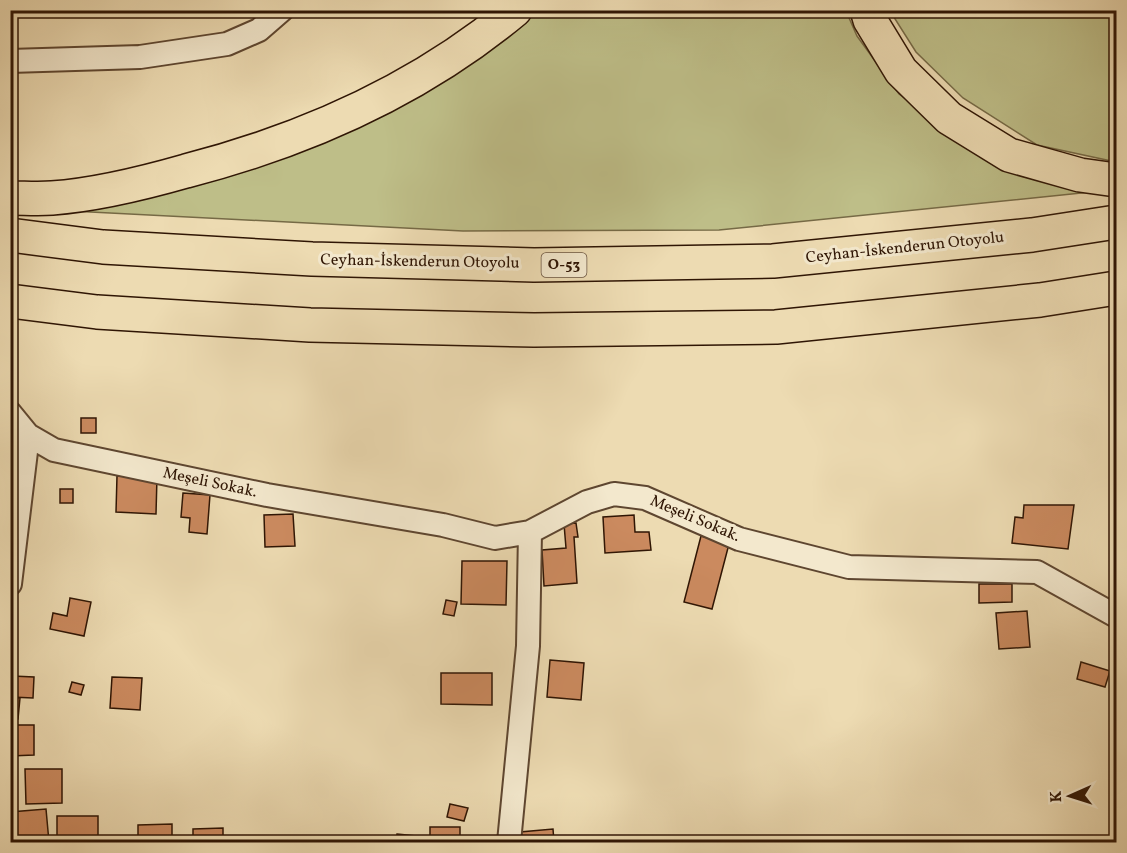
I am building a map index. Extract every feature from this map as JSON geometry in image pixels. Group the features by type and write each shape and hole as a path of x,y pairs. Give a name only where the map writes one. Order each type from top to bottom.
{"highway":[{"path":"10,198 52,198 135,185 236,158 322,127 417,80 494,28 515,10"},
{"path":"867,10 870,20 901,71 949,118 1009,155 1080,175 1116,180"},
{"name":"Ceyhan-İskenderun Otoyolu","path":"10,235 103,247 301,259 534,265 773,261 1032,235 1116,222"},
{"path":"776,327 1040,300 1116,288"},
{"path":"10,301 97,312 309,325 534,330 776,327 1042,308 1116,300"}],"street":[{"path":"10,61 140,57 227,44 260,30 282,10"},
{"path":"10,413 28,435 10,584"},
{"name":"Meşeli Sokak.","path":"28,435 54,450 267,495 443,525 495,538 530,532 587,502 614,494 634,496 645,498 739,539 849,567 1037,572 1116,616"},
{"path":"509,843 528,646 530,532"}],"green space":[{"path":"529,10 846,11 857,36 899,94 988,157 1091,192 719,230 463,231 71,211 356,126 413,100"},
{"path":"890,11 1116,11 1116,162 1037,145 963,98 916,52"}],"building":[{"path":"81,418 96,418 96,433 81,433"},
{"path":"117,476 157,477 156,514 116,512"},
{"path":"60,489 73,489 73,503 60,503"},
{"path":"183,493 210,495 207,534 189,532 190,518 181,517"},
{"path":"1024,505 1074,505 1068,549 1012,543 1015,517 1023,518"},
{"path":"293,514 295,546 265,547 264,515"},
{"path":"634,515 635,532 649,532 651,550 605,553 603,517"},
{"path":"576,523 578,537 574,537 577,583 544,586 542,550 566,548 564,524"},
{"path":"701,536 729,544 712,609 684,602"},
{"path":"462,561 507,561 506,605 461,604"},
{"path":"979,584 1012,584 1012,602 979,603"},
{"path":"70,598 91,602 84,636 50,629 53,613 67,616"},
{"path":"446,600 457,602 454,616 443,614"},
{"path":"1027,611 1030,647 999,649 996,613"},
{"path":"550,660 584,663 581,700 547,697"},
{"path":"1081,662 1110,671 1105,687 1077,679"},
{"path":"441,673 492,673 492,705 441,704"},
{"path":"12,676 34,677 33,698 11,697"},
{"path":"112,677 142,678 140,710 110,708"},
{"path":"72,682 84,685 81,695 69,692"},
{"path":"10,697 20,698 18,719 10,718"},
{"path":"10,725 34,725 34,755 10,756"},
{"path":"25,769 62,769 62,803 26,804"},
{"path":"450,804 468,808 464,821 447,817"},
{"path":"46,809 49,842 12,842 10,812"},
{"path":"57,816 98,816 98,842 57,842"},
{"path":"172,824 172,842 138,842 138,825"},
{"path":"430,827 460,827 460,839 430,839"},
{"path":"223,828 223,840 235,840 235,842 193,842 193,829"},
{"path":"553,829 554,842 521,842 520,832"},
{"path":"397,834 416,836 416,842 396,842"}]}
